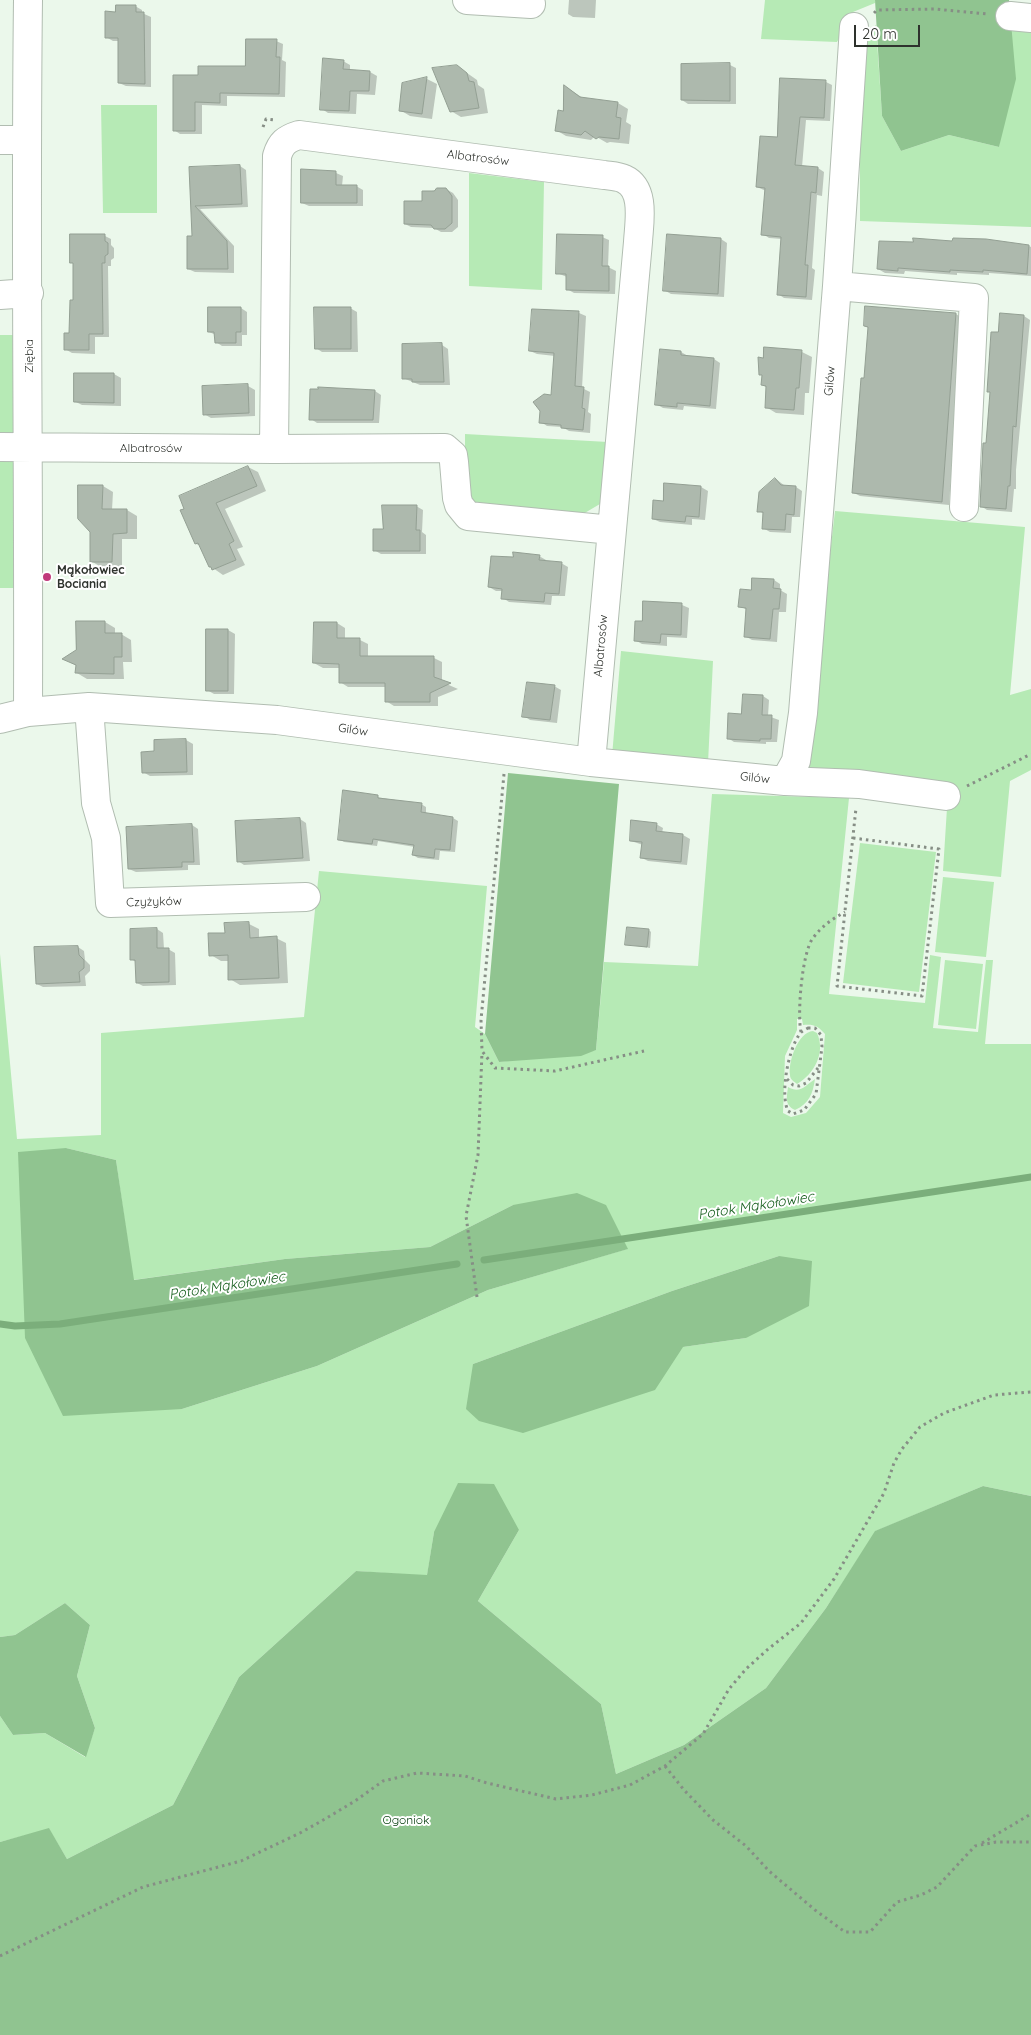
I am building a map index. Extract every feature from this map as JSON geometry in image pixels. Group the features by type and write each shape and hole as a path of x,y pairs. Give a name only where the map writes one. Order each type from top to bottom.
{"street":[{"name":"Ziębia","path":"28,0 28,712"},
{"path":"467,0 531,4"},
{"name":"Gilów","path":"0,719 28,712 89,708 277,720 591,762 784,781 796,761 803,713 837,286 854,27"},
{"name":"Albatrosów","path":"274,449 277,156 280,146 289,138 299,135 594,173 625,179 636,188 639,203 638,232 591,762"},
{"path":"0,140 27,140"},
{"path":"837,286 974,298 964,507"},
{"path":"0,295 28,293"},
{"name":"Albatrosów","path":"0,447 445,448 452,455 454,462 459,505 468,516 612,530"},
{"name":"Czyżyków","path":"89,708 96,803 106,838 110,903 306,897"},
{"path":"784,781 859,784 946,796"}],"path":[{"path":"854,27 877,10 935,9 1020,17"},
{"path":"262,130 266,119 276,121"},
{"path":"477,1298 466,1216 478,1155 482,1051 481,1020 506,751"},
{"path":"946,796 1031,754"},
{"path":"853,838 939,849 922,996 837,986 853,838 859,784"},
{"path":"801,1032 808,1028 814,1028 820,1035 822,1047 816,1094 804,1110 793,1114 788,1111 784,1104 786,1079 788,1062 801,1032 798,1019 801,983 811,940 824,924 845,912"},
{"path":"482,1051 495,1068 555,1071 644,1051"},
{"path":"786,1079 793,1085 799,1086 806,1083 819,1068"},
{"path":"0,1956 143,1887 241,1861 300,1833 355,1801 383,1781 417,1773 465,1776 556,1799 592,1795 630,1785 666,1766 703,1734 729,1689 766,1650 801,1623 834,1579 879,1501 894,1463 902,1449 920,1427 944,1413 994,1395 1031,1392"},
{"path":"666,1766 684,1790 713,1820 746,1846 769,1871 815,1910 845,1932 870,1932 897,1902 921,1895 937,1887 959,1862 978,1845 1031,1814"},
{"path":"978,1845 996,1842 1031,1842"}],"green space":[{"path":"765,0 875,0 875,3 853,12 837,42 761,39"},
{"path":"875,0 1009,0 1016,79 999,147 949,135 901,151 882,116"},
{"path":"876,25 882,116 901,151 949,135 999,147 1011,26 1031,28 1031,227 860,221 860,64 867,33"},
{"path":"101,105 157,105 157,213 103,213"},
{"path":"469,173 544,182 542,290 469,286"},
{"path":"0,335 14,335 14,438 0,438"},
{"path":"465,434 608,442 605,501 583,514 477,508 465,496"},
{"path":"13,457 15,588 0,588 0,458"},
{"path":"835,511 1025,527 1010,695 1031,689 1031,770 1010,781 1001,877 943,871 947,808 808,775 806,760"},
{"path":"621,651 713,661 708,763 612,756"},
{"path":"508,773 619,784 596,1050 581,1056 499,1062 485,1034"},
{"path":"712,794 849,798 829,994 925,1003 930,955 941,957 933,1028 978,1032 986,960 993,960 985,1044 1031,1044 1031,1496 983,1486 876,1531 826,1608 766,1688 684,1745 616,1774 601,1704 478,1601 519,1530 434,1532 427,1576 356,1571 239,1677 173,1805 67,1859 49,1829 0,1842 0,1716 13,1735 45,1733 85,1757 95,1728 77,1676 90,1625 65,1603 15,1635 0,1637 0,954 17,1139 101,1135 101,1033 304,1017 319,871 487,886 475,1027 485,1034 499,1062 596,1050 604,962 698,966","holes":["797,1019 802,1019 803,1025 818,1027 825,1034 820,1097 806,1113 791,1117 783,1113 785,1056 797,1030","66,1148 116,1160 133,1280 285,1259 430,1247 513,1205 627,1249 488,1290 317,1366 182,1409","779,1256 746,1338 683,1347 473,1364 672,1291"]},
{"path":"860,843 936,852 919,992 843,983"},
{"path":"943,877 994,882 986,957 935,952"},
{"path":"945,960 983,964 976,1029 938,1025"},
{"path":"813,1031 817,1033 820,1048 817,1062 809,1075 797,1084 790,1077 792,1056 803,1036"},
{"path":"815,1079 813,1089 804,1105 795,1110 789,1106 787,1100 788,1087 796,1090"},
{"path":"66,1148 116,1160 134,1280 285,1259 430,1247 513,1205 577,1193 606,1205 628,1249 488,1290 317,1366 182,1409 63,1416 25,1338 18,1152"},
{"path":"779,1256 812,1261 809,1306 746,1338 683,1347 655,1390 523,1433 479,1421 466,1409 473,1364 672,1291"},
{"name":"Ogoniok","path":"458,1483 494,1484 519,1530 478,1601 601,1704 616,1774 684,1745 766,1688 826,1608 875,1531 983,1486 1031,1496 1031,2035 0,2035 0,1842 49,1828 67,1859 173,1805 239,1677 356,1571 427,1575 434,1532"},
{"path":"65,1603 90,1625 77,1676 95,1728 86,1757 45,1733 13,1735 0,1716 0,1637 15,1635"}],"building":[{"path":"116,5 136,5 136,12 144,12 145,84 118,83 118,38 105,38 105,11 115,12"},
{"path":"246,39 277,39 276,57 280,57 279,94 220,93 220,103 195,102 195,131 173,131 173,75 198,75 198,66 245,66"},
{"path":"323,58 344,60 343,69 370,71 369,91 350,91 349,111 320,110"},
{"path":"730,63 730,101 681,100 681,64"},
{"path":"457,65 467,73 469,81 474,82 479,108 450,112 432,68"},
{"path":"427,77 422,114 399,111 402,83"},
{"path":"780,78 826,80 824,118 800,117 795,165 818,167 816,193 811,192 805,265 808,265 806,297 777,295 781,237 761,235 765,188 756,187 760,136 777,137"},
{"path":"564,85 580,97 618,102 616,117 621,118 619,139 599,137 596,139 585,131 581,135 555,131 558,110 563,111"},
{"path":"240,165 242,204 195,206 227,241 228,269 187,269 187,236 192,236 189,167"},
{"path":"301,169 336,171 336,185 357,185 357,203 301,203"},
{"path":"437,188 446,188 452,196 452,223 445,229 434,229 431,225 404,224 404,201 422,201 422,191 434,191"},
{"path":"70,234 105,234 105,241 108,243 108,254 105,256 105,263 102,263 103,334 89,334 89,350 64,350 64,333 69,333 70,300 73,300 73,263 70,263"},
{"path":"557,234 603,235 602,266 609,266 609,291 566,290 566,274 556,274"},
{"path":"667,234 721,238 718,294 663,291"},
{"path":"913,238 952,241 953,238 986,239 1029,245 1027,274 983,270 983,272 950,270 950,272 898,268 898,271 877,269 879,241 913,242"},
{"path":"865,306 956,313 942,502 852,493 861,378 864,378 868,327 864,326"},
{"path":"208,307 241,307 241,332 236,332 236,343 215,343 214,332 208,332"},
{"path":"314,307 351,307 351,349 315,349"},
{"path":"532,309 579,311 575,386 584,387 582,408 585,409 583,430 539,423 540,411 533,402 544,394 551,395 554,353 529,351"},
{"path":"1000,313 1024,315 1016,427 1013,426 1010,486 1008,486 1006,509 980,507 983,443 986,443 990,392 987,392 991,332 998,332"},
{"path":"442,343 444,382 412,382 412,379 402,379 402,344"},
{"path":"764,347 802,350 799,388 796,388 794,410 765,408 766,386 761,385 762,375 759,375 758,357 763,358"},
{"path":"660,349 681,351 681,355 714,358 710,406 677,403 677,407 655,405"},
{"path":"74,373 114,373 114,403 74,402"},
{"path":"248,384 249,413 203,415 202,386"},
{"path":"318,387 375,390 373,420 309,420 310,389 318,389"},
{"path":"248,466 257,486 216,503 234,541 229,544 236,560 212,570 198,543 195,544 180,510 184,509 179,496"},
{"path":"775,478 781,485 796,486 794,515 786,514 785,530 762,529 763,512 757,512 759,492"},
{"path":"664,483 701,486 699,517 686,516 685,522 652,519 653,500 663,501"},
{"path":"78,485 103,485 102,509 127,509 127,533 113,534 112,562 90,562 90,532 78,519"},
{"path":"382,505 417,505 416,530 420,530 420,551 373,551 373,529 383,529"},
{"path":"513,552 540,555 539,560 562,562 559,594 545,593 544,602 501,599 502,589 488,587 491,556 513,557"},
{"path":"752,578 774,579 773,588 781,589 779,609 773,609 770,639 744,637 746,608 738,607 740,589 751,590"},
{"path":"643,601 682,603 681,635 661,634 660,643 634,641 635,621 642,621"},
{"path":"76,621 105,621 105,633 122,633 122,657 114,657 114,674 75,673 76,665 62,659 76,650"},
{"path":"314,622 337,622 337,638 360,638 360,656 434,656 434,677 451,683 430,693 430,702 385,702 385,683 339,683 339,664 313,663"},
{"path":"206,629 228,629 228,691 206,691"},
{"path":"527,682 555,685 550,720 522,717"},
{"path":"743,694 763,695 762,715 772,715 771,739 760,739 760,741 727,739 728,713 741,714"},
{"path":"186,739 187,772 142,773 141,752 154,751 154,740"},
{"path":"343,790 378,795 378,798 422,803 421,812 453,817 450,850 435,849 434,858 412,855 414,845 373,839 372,844 338,840"},
{"path":"300,818 303,858 237,862 235,821"},
{"path":"631,820 657,823 656,831 683,834 681,862 640,858 642,842 630,841"},
{"path":"192,824 194,862 182,862 182,867 128,869 126,827"},
{"path":"249,922 250,938 277,936 279,978 228,980 228,955 209,956 208,933 225,933 224,923"},
{"path":"627,927 649,929 647,947 625,945"},
{"path":"157,928 157,948 169,948 169,982 136,983 135,960 130,960 130,929"},
{"path":"78,946 79,955 84,960 84,968 79,972 80,982 36,984 34,947"}],"waterway":[{"name":"Potok Mąkołowiec","path":"484,1260 1031,1177"},
{"name":"Potok Mąkołowiec","path":"0,1324 15,1326 60,1324 457,1264"}],"place":[{"name":"Mąkołowiec Bociania","path":"47,577"}]}
